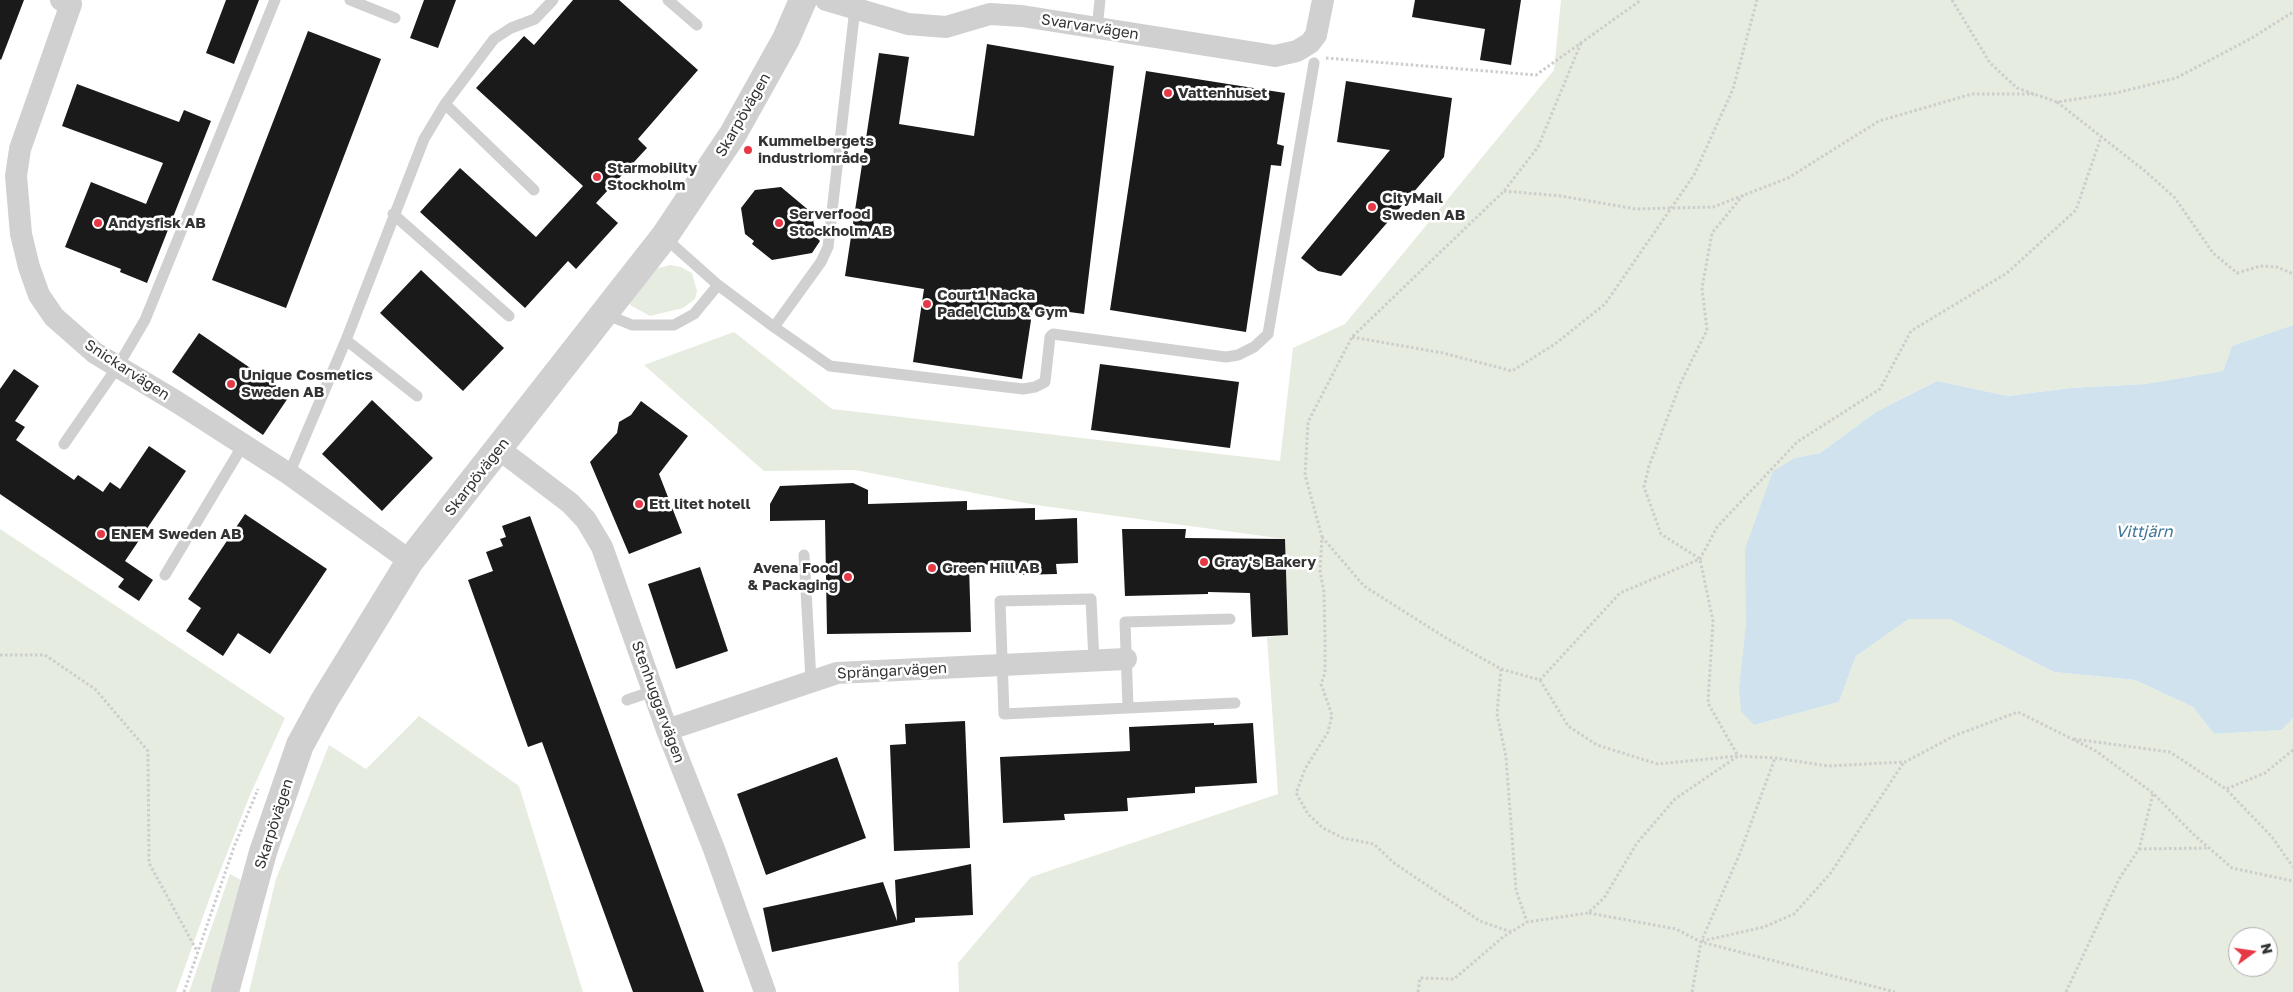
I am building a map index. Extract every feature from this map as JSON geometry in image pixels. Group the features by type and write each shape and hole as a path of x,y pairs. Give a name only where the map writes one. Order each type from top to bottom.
{"street":[{"name":"Snickarvägen","path":"61,0 71,4 20,149 16,176 21,234 29,267 39,295 54,317 95,353 177,402 289,474 410,561"},
{"name":"Skarpövägen","path":"226,992 263,852 300,746 324,701 410,561 664,237 733,134 786,39 803,0"},
{"name":"Svarvarvägen","path":"826,0 908,24 946,27 990,14 1022,16 1264,55 1285,54 1302,49 1310,43 1318,30 1324,0"},
{"name":"Stenhuggarvägen","path":"499,449 570,503 590,527 602,548 653,691 714,849 764,992"},
{"name":"Sprängarvägen","path":"668,730 811,680 837,673 1126,659"}],"lane":[{"path":"64,444 118,366 145,320 275,0"},
{"path":"350,0 395,18"},
{"path":"289,474 346,340 393,214 424,139 445,104 494,39 511,28 535,19 553,0"},
{"path":"668,0 697,25"},
{"path":"1097,28 1100,0"},
{"path":"774,327 821,262 828,247 839,95 855,8"},
{"path":"664,237 718,285 830,366 1024,389 1035,387 1044,382 1050,337 1053,334 1226,357 1238,356 1254,347 1268,334 1316,60"},
{"path":"445,104 534,190"},
{"path":"393,214 509,316"},
{"path":"605,314 632,325 674,325 694,314 718,285"},
{"path":"346,340 417,396"},
{"path":"165,575 243,446"},
{"path":"804,555 811,680"},
{"path":"1094,661 1091,598 1000,601 1004,714 1235,703"},
{"path":"1128,708 1125,622 1230,619"},
{"path":"627,700 653,691"}],"path":[{"path":"1316,60 1536,75 1641,0"},
{"path":"1352,337 1443,352 1512,370 1556,344 1605,304 1694,175 1733,89 1757,0"},
{"path":"1952,0 1990,63 2018,88 2057,102 2175,198 2213,254 2237,273 2260,266 2277,267 2293,274"},
{"path":"2057,102 2116,93 2176,78 2250,39 2293,12"},
{"path":"1511,932 1480,921 1394,864 1374,844 1343,838 1323,828 1308,814 1296,793 1304,769 1328,732 1332,715 1321,684 1325,673 1324,592 1320,571 1322,537 1305,475 1308,422 1352,337 1504,191 1538,147 1581,43"},
{"path":"1504,191 1561,196 1636,209 1712,207 1788,178 1879,121 1972,94 2034,94"},
{"path":"1738,756 1708,703 1713,621 1700,559 1716,527 1796,442 1880,389 1911,331 2007,273 2076,210 2101,137"},
{"path":"1700,559 1661,534 1644,487 1649,466 1681,382 1707,330 1702,288 1712,233 1744,194"},
{"path":"1322,537 1364,586 1446,638 1501,669 1540,680 1568,726 1597,745 1658,764 1738,756 1775,758 1828,766 1905,762 1956,735 2018,712 2096,751 2153,793 2232,868 2293,881"},
{"path":"1540,680 1620,593 1700,559"},
{"path":"0,655 45,655 95,689 148,752 149,863 198,951"},
{"path":"1501,669 1497,714 1506,757 1516,890 1527,922"},
{"path":"2072,739 2170,752 2226,789 2272,837 2293,867"},
{"path":"2226,789 2265,773 2293,750"},
{"path":"1588,913 1604,898 1637,842 1676,799 1738,756"},
{"path":"1692,992 1701,942 1740,853 1775,758"},
{"path":"1701,942 1764,927 1794,914 1830,874 1905,762"},
{"path":"2066,992 2119,879 2139,849 2153,793"},
{"path":"184,992 234,847"},
{"path":"2139,849 2209,848"},
{"path":"1418,992 1420,978 1454,978 1511,932 1527,922 1588,913 1676,929 1701,942 1895,992"}],"shaded area":[{"path":"1561,0 2293,0 2293,325 2232,346 2223,371 2145,384 2070,388 2008,396 1937,381 1876,412 1820,453 1795,458 1746,624 1739,687 1754,725 1839,702 1856,656 1909,619 1950,619 2054,672 2135,680 2193,707 2214,734 2282,730 2293,718 2293,992 959,992 958,963 1031,877 1278,794 1267,637 1288,635 1285,539 1036,505 855,470 764,471 644,365 734,332 832,409 1280,461 1293,348 1345,324 1554,70"},
{"path":"670,265 681,267 692,273 697,291 695,299 683,308 650,316 630,305 629,301 640,284 658,268"},
{"path":"0,529 285,718 250,795 211,894 176,992 0,992"},
{"path":"419,716 519,786 583,992 249,992 276,879 329,745 366,769"},
{"path":"230,874 241,880 212,992 189,992"}],"water":[{"name":"Vittjärn","path":"2293,325 2293,718 2282,730 2214,734 2193,707 2135,680 2054,672 1950,619 1909,619 1856,656 1839,702 1754,725 1741,711 1739,687 1746,623 1745,549 1773,471 1795,458 1820,453 1876,412 1937,381 2008,396 2070,388 2145,384 2223,371 2232,346"}],"building":[{"path":"0,0 24,0 1,60 0,59"},
{"path":"226,0 259,0 234,64 206,53"},
{"path":"424,0 456,0 438,48 410,38"},
{"name":"Starmobility Stockholm","path":"573,0 619,0 698,70 638,139 647,148 596,203 618,223 576,269 568,261 525,308 420,212 460,168 536,237 583,186 476,88 524,36 534,45"},
{"path":"1415,0 1521,0 1511,65 1480,60 1485,29 1412,17"},
{"path":"308,31 381,59 286,308 212,280"},
{"path":"987,44 1114,66 1084,314 1033,307 1022,379 913,362 924,289 845,276 879,53 909,57 899,124 974,136"},
{"path":"1146,71 1285,93 1277,144 1284,146 1281,166 1271,165 1246,332 1110,310"},
{"name":"CityMail Sweden AB","path":"1346,81 1452,98 1444,157 1341,276 1318,271 1301,258 1390,150 1337,142"},
{"path":"77,84 179,122 184,110 211,121 147,283 120,272 121,269 65,247 91,182 146,204 163,163 62,126"},
{"name":"Serverfood Stockholm AB","path":"781,187 812,213 816,237 820,241 812,253 772,260 752,244 754,241 745,234 741,208 755,190"},
{"path":"421,270 504,348 463,391 380,313"},
{"name":"Unique Cosmetics Sweden AB","path":"199,333 290,395 263,435 172,372"},
{"path":"1100,364 1239,382 1230,448 1091,430"},
{"name":"ENEM Sweden AB","path":"14,369 39,386 15,421 25,427 16,440 74,480 78,475 103,492 110,482 120,489 149,446 186,471 125,561 153,580 139,601 118,587 124,579 0,494 0,389"},
{"path":"372,400 433,458 382,511 322,454"},
{"name":"Ett litet hotell","path":"641,401 688,436 659,474 682,533 629,554 590,462 617,433 619,422 631,415"},
{"path":"853,483 868,490 868,504 967,501 967,510 1035,508 1035,520 1077,518 1078,563 1056,564 1057,574 1014,575 1014,564 969,565 971,632 827,634 825,520 770,521 770,504 780,486"},
{"path":"245,514 327,569 270,654 238,633 223,656 186,631 201,608 188,599"},
{"path":"530,516 704,992 633,992 542,742 528,747 468,580 493,571 486,552 503,546 500,539 506,537 502,526"},
{"name":"Gray's Bakery","path":"1122,529 1186,529 1185,538 1285,539 1288,635 1252,637 1250,593 1208,592 1208,594 1125,596"},
{"path":"700,567 728,651 676,669 648,584"},
{"path":"965,721 970,848 894,851 890,745 906,744 905,724"},
{"path":"1214,723 1214,725 1253,723 1257,783 1195,787 1195,793 1127,798 1128,811 1064,814 1065,820 1003,823 1000,757 1130,751 1129,727"},
{"path":"837,757 866,838 766,875 737,794"},
{"path":"971,864 973,915 915,918 915,922 772,952 763,908 883,882 897,921 895,880"}],"place":[{"name":"Vattenhuset","path":"1168,93"},
{"name":"Kummelbergets industriområde","path":"748,150"},
{"name":"Starmobility Stockholm","path":"597,177"},
{"name":"CityMail Sweden AB","path":"1372,207"},
{"name":"Andysfisk AB","path":"98,223"},
{"name":"Serverfood Stockholm AB","path":"779,223"},
{"name":"Court1 Nacka Padel Club & Gym","path":"927,304"},
{"name":"Unique Cosmetics Sweden AB","path":"231,384"},
{"name":"Ett litet hotell","path":"639,504"},
{"name":"ENEM Sweden AB","path":"101,534"},
{"name":"Gray's Bakery","path":"1204,562"},
{"name":"Green Hill AB","path":"932,568"},
{"name":"Avena Food & Packaging","path":"848,577"}]}
